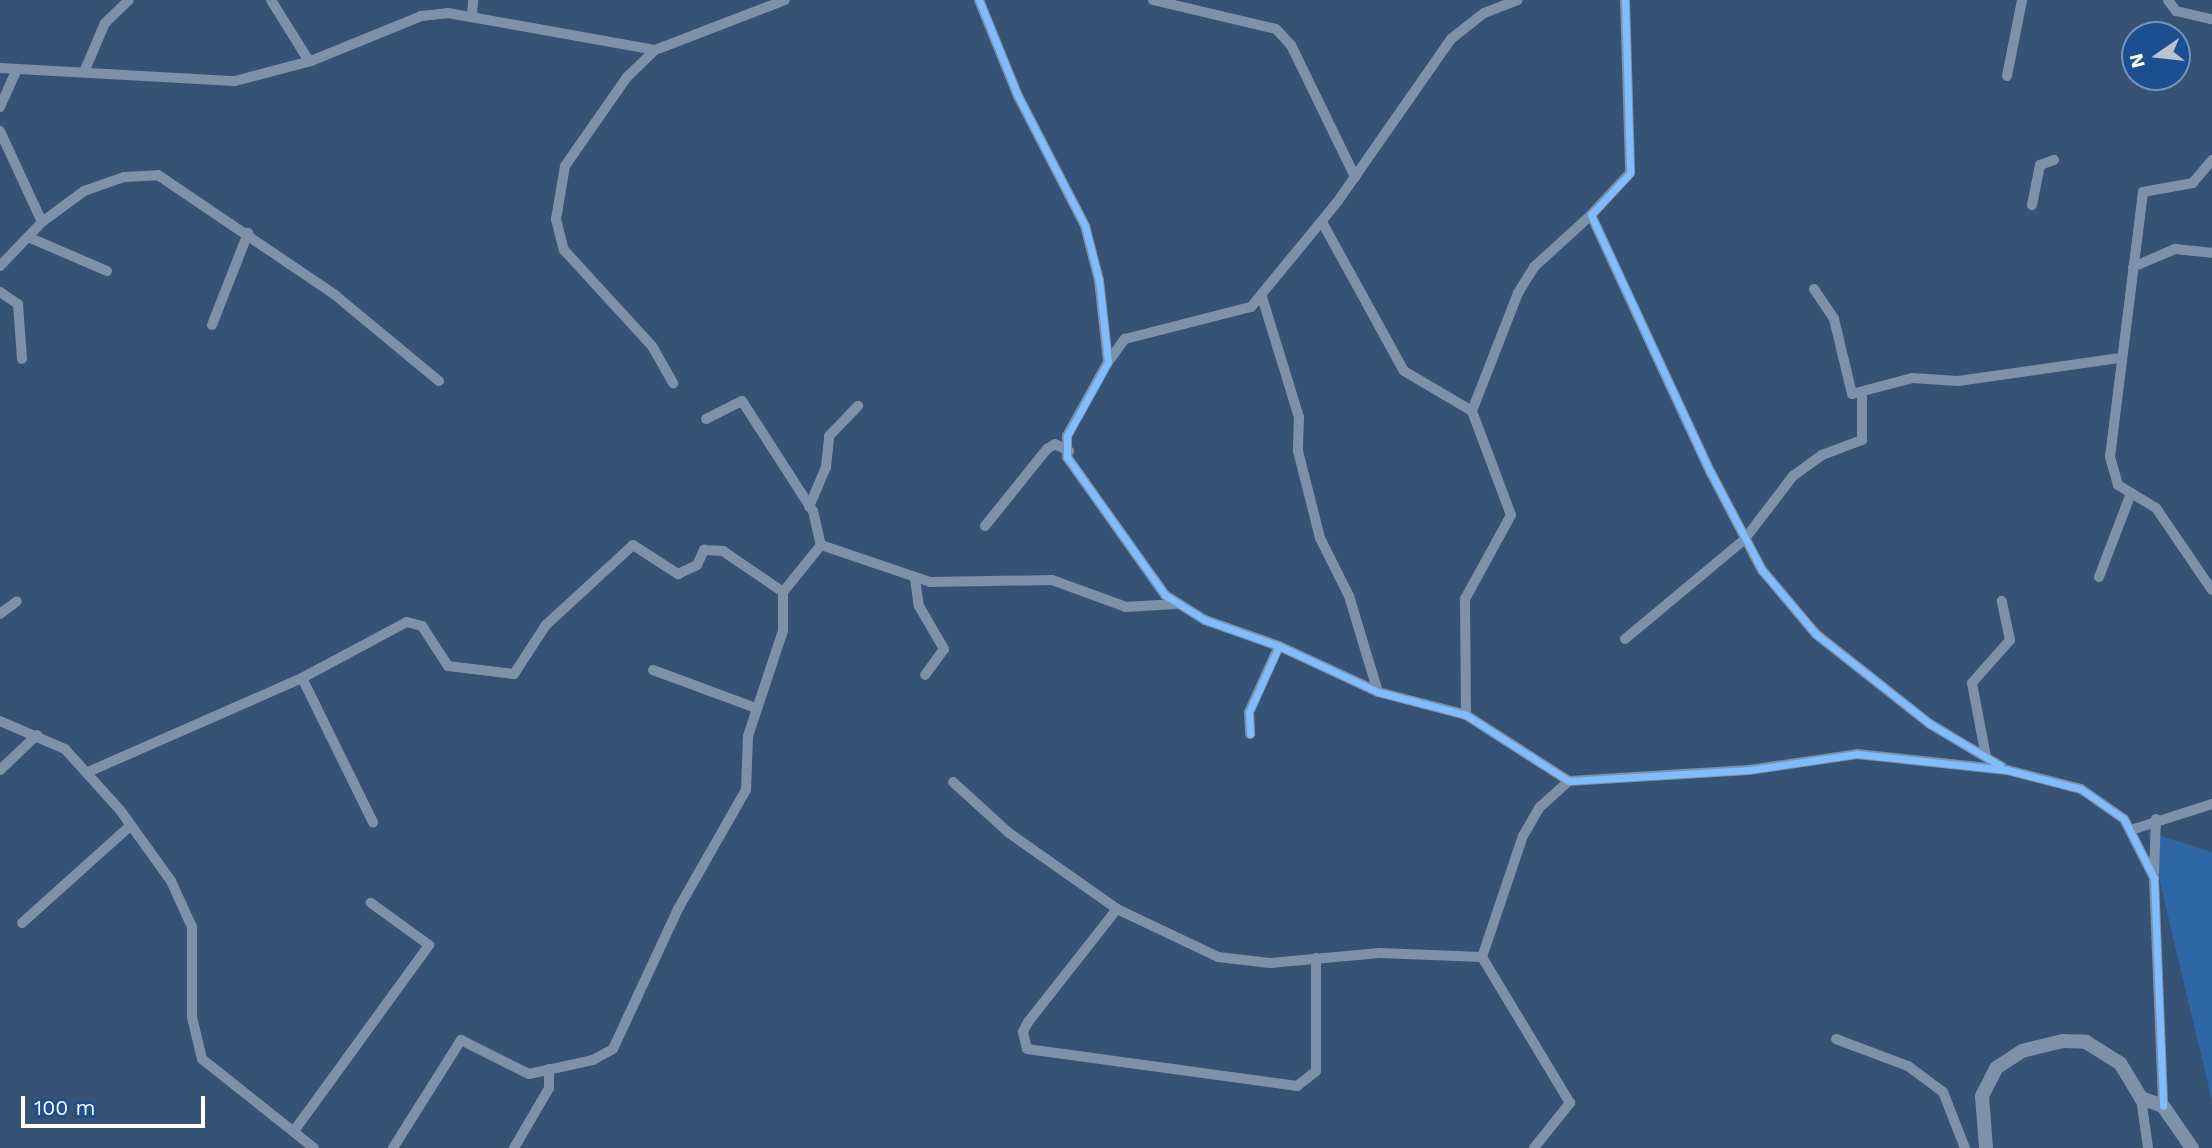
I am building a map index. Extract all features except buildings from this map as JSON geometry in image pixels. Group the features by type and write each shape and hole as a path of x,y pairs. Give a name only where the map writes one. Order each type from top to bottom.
{"street":[{"path":"84,72 105,23 129,0"},
{"path":"271,0 309,61"},
{"path":"472,16 473,0"},
{"path":"673,383 652,346 564,250 556,219 565,166 627,77 655,50 785,0"},
{"path":"979,0 1018,96 1085,226 1108,362"},
{"path":"1153,0 1276,29 1291,45 1355,177"},
{"path":"1175,604 1072,471 1067,436 1108,362 1125,339 1243,313 1262,297 1355,177 1451,39 1484,13 1518,0"},
{"path":"1472,411 1518,293 1534,267 1591,215 1630,173 1625,0"},
{"path":"2007,76 2022,0"},
{"path":"2168,0 2175,11 2212,19"},
{"path":"0,68 235,81 309,61 421,16 472,16 655,50"},
{"path":"0,107 17,69"},
{"path":"0,131 42,222"},
{"path":"2032,205 2040,165 2054,160"},
{"path":"2212,160 2193,183 2143,192 2120,358 2110,471 2131,493 2172,527 2212,590"},
{"path":"0,266 42,222 95,186 152,174 248,233 366,317 439,381"},
{"path":"1591,215 1744,540 1788,603 1835,651 2007,770"},
{"path":"1322,222 1404,371 1472,411 1511,515 1465,598 1466,715"},
{"path":"212,325 248,233"},
{"path":"28,237 107,271"},
{"path":"2133,267 2175,249 2212,253"},
{"path":"1814,289 1834,319 1847,392 1862,395 1912,378 1958,381 2120,358"},
{"path":"0,292 18,304 22,359"},
{"path":"1262,297 1299,417 1298,451 1320,538 1349,596 1378,692"},
{"path":"1625,639 1744,540 1793,476 1822,455 1862,440 1862,395"},
{"path":"706,419 742,401 821,526 821,545 783,592"},
{"path":"809,507 826,467 829,436 858,406"},
{"path":"985,526 1047,449 1055,444 1069,452"},
{"path":"2099,577 2131,493"},
{"path":"88,772 302,678 407,622 422,626 448,666 514,674 546,625 633,545 678,574 697,565 704,550 723,551 783,592 787,616 756,708 746,790 678,909 613,1049 593,1060 524,1073 470,1042 458,1042 393,1148"},
{"path":"821,545 915,579 964,585 1064,581 1126,607 1175,604 1279,646 1378,692 1466,715 1569,781 1715,773 1857,754 2007,770 2081,789 2131,830 2154,878"},
{"path":"915,579 919,606 944,649 925,675"},
{"path":"0,614 17,601"},
{"path":"1986,757 1972,683 2010,640 2002,601"},
{"path":"1250,734 1249,712 1279,646"},
{"path":"653,670 756,708"},
{"path":"302,678 373,822"},
{"path":"0,721 65,749 88,772 171,881 192,927 192,1017 202,1059 314,1148"},
{"path":"0,769 37,735"},
{"path":"1534,1148 1570,1103 1482,957 1522,836 1540,807 1569,781"},
{"path":"953,782 1009,833 1117,909 1181,943 1233,961 1482,957"},
{"path":"2131,830 2156,819 2212,804"},
{"path":"2156,819 2154,878 2163,1106 2192,1148"},
{"path":"22,923 129,827"},
{"path":"294,1130 429,945 371,903"},
{"path":"1117,909 1028,1023 1023,1032 1027,1049 1297,1086 1316,1071 1316,958"},
{"path":"1836,1039 1908,1066 1943,1092 1965,1148"},
{"path":"1986,1148 1981,1111 1987,1081 2008,1059 2041,1045 2086,1042 2107,1052 2141,1098 2148,1148"},
{"path":"514,1148 549,1088 549,1069"},
{"path":"2141,1098 2163,1106"}],"shaded area":[{"path":"2148,832 2212,852 2212,1101"}],"cycle path":[{"path":"979,0 1018,96 1085,226 1099,280 1108,362 1067,436 1067,457 1165,595 1205,620 1279,646 1249,712 1250,734"},
{"path":"1625,0 1630,173 1591,215 1711,473 1762,570 1816,634 1930,724 2001,766"},
{"path":"1279,646 1378,692 1466,715 1569,781 1749,770 1857,754 2007,770 2081,789 2124,819 2154,878 2163,1106"}]}
